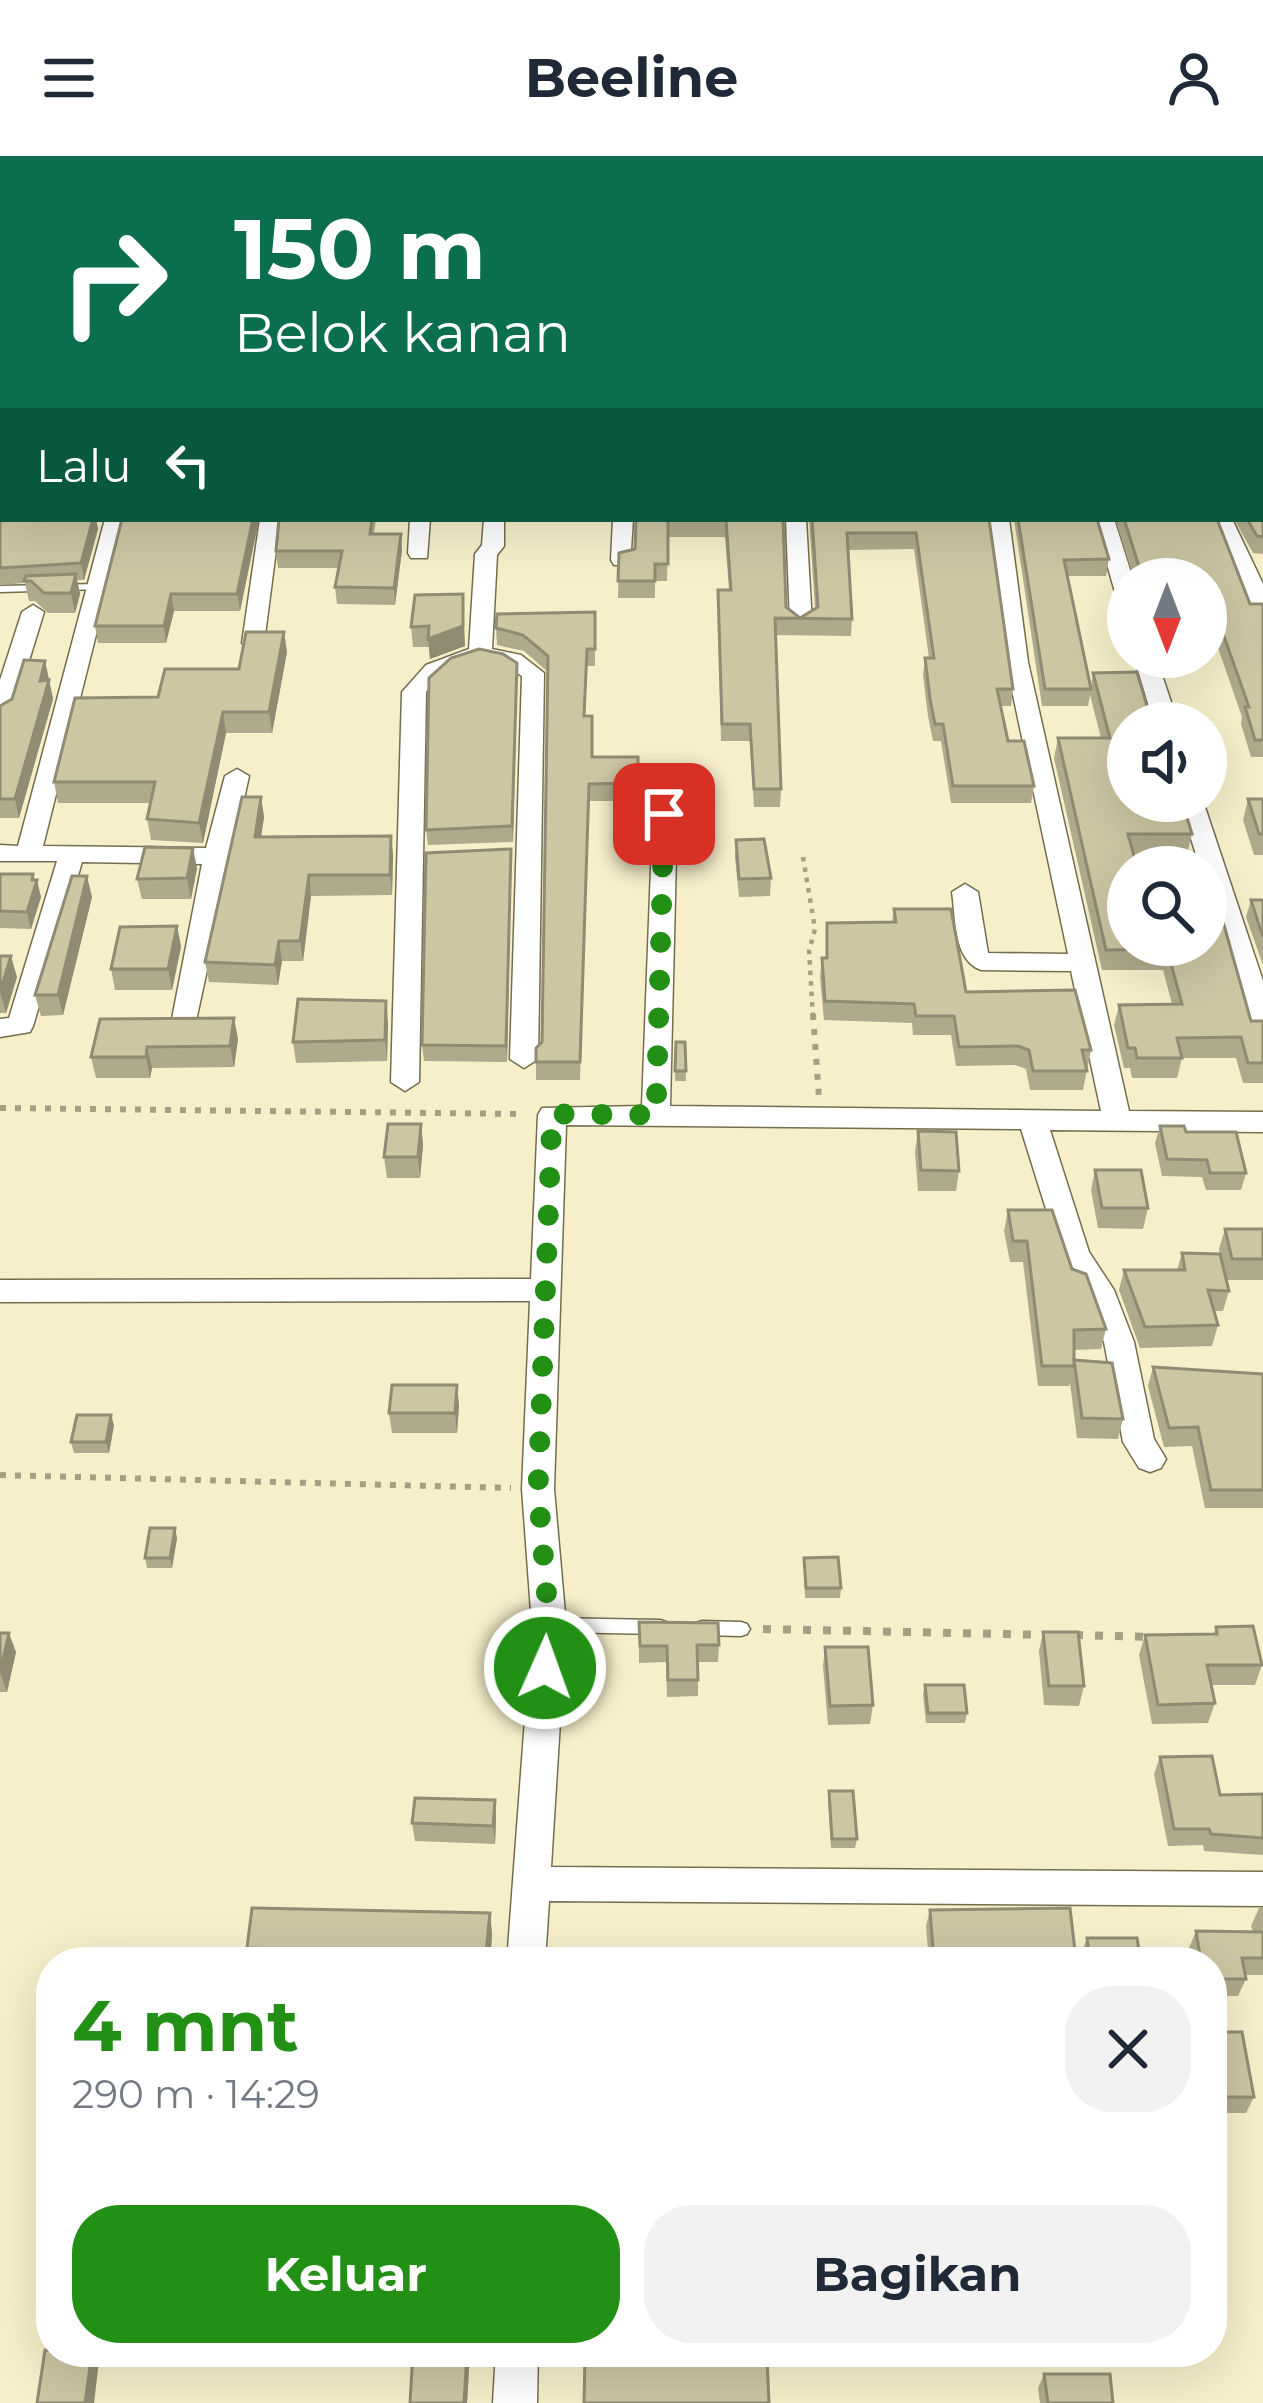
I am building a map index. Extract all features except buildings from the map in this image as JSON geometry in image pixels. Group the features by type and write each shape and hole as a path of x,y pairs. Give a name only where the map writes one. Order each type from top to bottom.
{"street":[{"path":"0,716 46,667 98,587 115,522"},
{"path":"253,643 270,522"},
{"path":"419,553 420,522"},
{"path":"479,522 480,549 485,554"},
{"path":"480,653 485,554 493,546 494,522"},
{"path":"622,560 623,522"},
{"path":"796,522 800,624"},
{"path":"999,522 1017,662 1117,1120"},
{"path":"1105,522 1116,558"},
{"path":"1223,522 1263,608"},
{"path":"29,853 46,667 33,612"},
{"path":"405,1082 419,858 414,692 426,672 453,658 480,653 513,660 533,674 522,854 524,1059"},
{"path":"184,1024 216,856 237,776"},
{"path":"656,1115 664,814"},
{"path":"1198,822 1263,1022"},
{"path":"0,853 216,856"},
{"path":"0,1028 20,1026 71,854"},
{"path":"965,892 975,954 981,961 1082,963"},
{"path":"526,1947 549,1624 538,1489 552,1114 1263,1122"},
{"path":"1032,1119 1075,1253 1099,1291 1119,1342 1139,1442 1150,1459"},
{"path":"0,1291 546,1290"},
{"path":"528,1884 1263,1889"},
{"path":"515,2403 516,2367"}],"lane":[{"path":"0,589 98,587"},
{"path":"549,1624 669,1628"},
{"path":"693,1628 741,1629"}],"path":[{"path":"803,857 814,928 808,951 820,1117"},
{"path":"0,1108 552,1114"},
{"path":"0,1474 538,1489"},
{"path":"741,1629 1049,1635"},
{"path":"1073,1635 1168,1637"}],"route":[{"path":"545,1668 549,1624 538,1489 552,1114 656,1115 664,814"}]}
